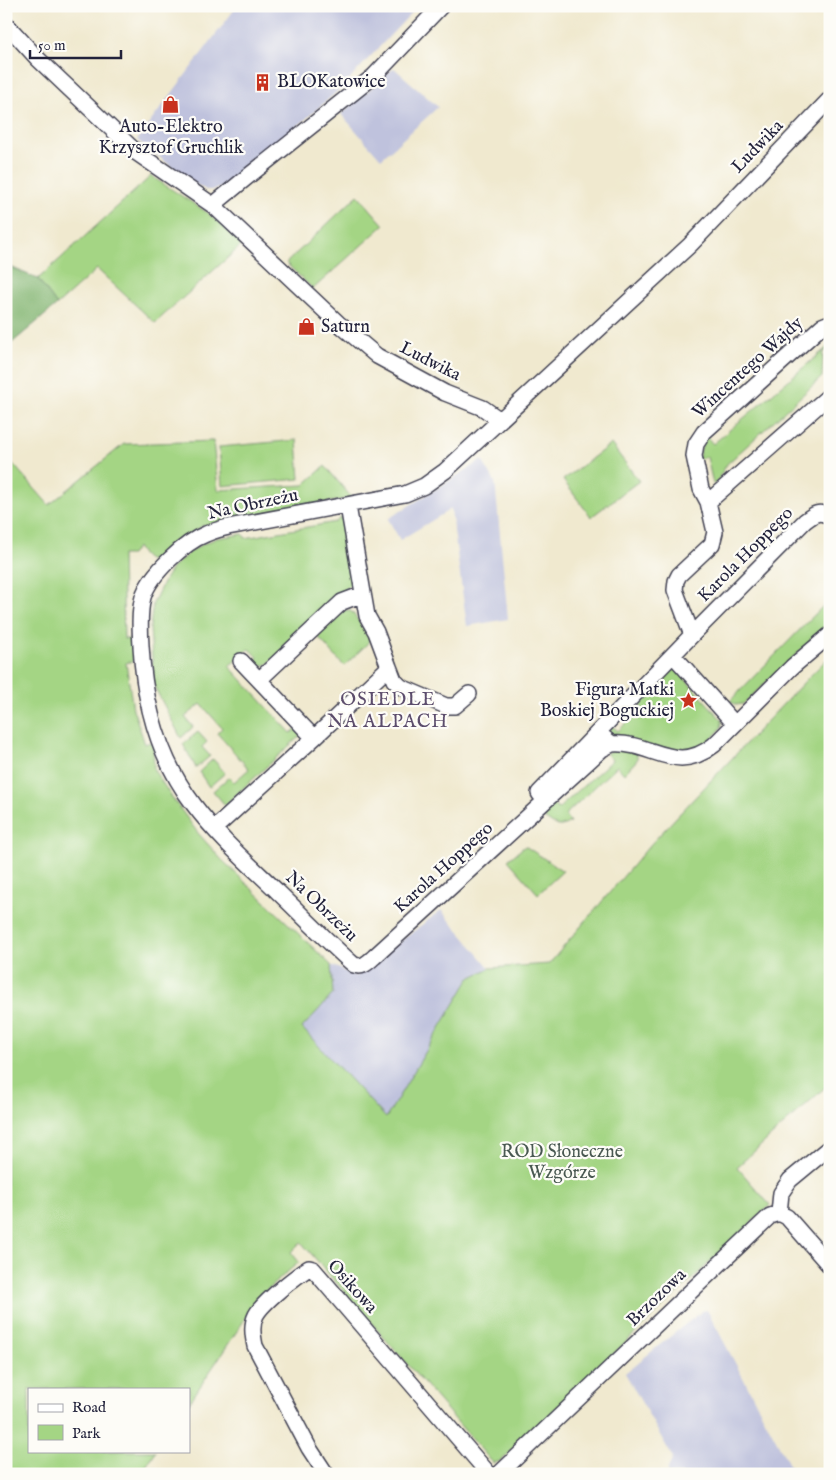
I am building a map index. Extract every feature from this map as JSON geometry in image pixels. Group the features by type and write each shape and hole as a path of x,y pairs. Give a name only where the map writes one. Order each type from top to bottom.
{"street":[{"path":"214,206 246,178 374,76 441,6"},
{"name":"Ludwika","path":"6,24 37,58 137,153 214,206 338,323 377,356 445,393 483,408 500,420 690,245 830,98"},
{"name":"Wincentego Wajdy","path":"692,635 675,590 676,581 679,575 712,544 715,532 708,502 701,488 694,456 696,444 704,432 822,326 830,325"},
{"path":"708,502 830,395"},
{"name":"Na Obrzeżu","path":"367,963 360,967 354,965 227,843 193,804 170,767 157,736 142,671 140,628 143,597 148,586 164,566 181,550 206,534 228,527 405,494 424,486 445,471 500,420"},
{"path":"348,506 366,616 376,632 394,680 401,687 446,706 455,706 469,694"},
{"name":"Karola Hoppego","path":"692,635 805,521 815,514 824,513 830,517"},
{"path":"259,680 342,602 363,594"},
{"path":"546,801 539,793 692,635"},
{"path":"598,733 612,744 624,743 675,758 697,756 714,744 792,667 830,635"},
{"path":"673,655 734,724"},
{"path":"241,661 314,738"},
{"path":"214,829 314,738 388,667"},
{"name":"Karola Hoppego","path":"367,963 602,750 612,744"},
{"path":"830,1146 790,1180 781,1193 779,1213 787,1218 830,1266"},
{"name":"Brzozowa","path":"499,1474 770,1216 779,1213"},
{"name":"Osikowa","path":"326,1474 255,1346 252,1334 256,1315 265,1303 309,1268 320,1277 489,1474"}],"shaded area":[{"path":"237,6 418,6 339,90 285,137 220,188 206,190 192,182 137,140"},
{"path":"394,68 438,107 381,159 341,114"},
{"path":"482,460 495,482 508,619 467,626 451,509 400,540 388,519"},
{"path":"441,910 490,968 470,978 386,1119 302,1028 333,994 331,965 356,976"},
{"path":"707,1310 794,1474 668,1474 667,1471 673,1458 625,1373 702,1311"}],"green space":[{"path":"151,176 208,213 243,244 155,323 97,269 57,305 38,279"},
{"path":"358,195 384,225 313,289 286,263"},
{"path":"6,265 38,279 57,305 6,348"},
{"path":"830,345 830,351 823,351 822,377 727,464 716,483 713,484 707,457 698,459 705,435 713,444"},
{"path":"297,440 300,479 222,486 219,447"},
{"name":"ROD Słoneczne Wzgórze","path":"213,441 218,490 304,485 325,466 352,498 202,526 159,561 151,561 146,558 137,547 131,555 122,555 124,639 134,639 136,660 126,663 133,709 145,744 153,741 154,770 198,833 221,859 331,965 333,994 302,1028 386,1118 470,978 490,968 549,964 650,845 830,656 830,1083 737,1167 770,1205 501,1461 493,1463 301,1242 291,1252 299,1262 254,1301 243,1322 190,1402 190,1388 28,1388 28,1452 155,1452 141,1474 6,1474 6,456 49,505 124,444"},
{"path":"611,444 639,481 591,517 563,480"},
{"path":"341,517 353,574 353,581 350,585 269,663 260,666 252,663 258,657 249,649 229,666 291,733 297,728 301,735 225,805 213,791 229,777 234,782 249,769 217,733 222,728 201,704 185,717 193,727 181,738 154,686 150,628 153,603 173,567 201,545 217,538 243,534 245,538 336,522"},
{"path":"830,599 830,623 743,704 736,705 730,701"},
{"path":"343,610 352,612 370,636 368,643 344,666 317,635"},
{"path":"670,668 678,671 722,720 722,726 717,733 700,748 685,752 664,750 612,734 609,731 612,726 618,731 642,707 636,701"},
{"path":"198,732 207,742 202,747 210,756 196,768 183,744"},
{"path":"620,748 637,753 637,760 624,774 617,766 565,815 570,822 557,826 544,818 544,810 552,803 558,809 612,760 606,753"},
{"path":"213,759 225,773 209,787 199,772"},
{"path":"525,846 563,871 538,894 508,860"}],"place":[{"name":"BLOKatowice","path":"263,82"},
{"name":"Auto-Elektro Krzysztof Gruchlik","path":"171,104"},
{"name":"Saturn","path":"307,327"},
{"name":"Figura Matki Boskiej Boguckiej","path":"688,700"}],"district":[{"name":"OSIEDLE NA ALPACH","path":"388,711"}]}
